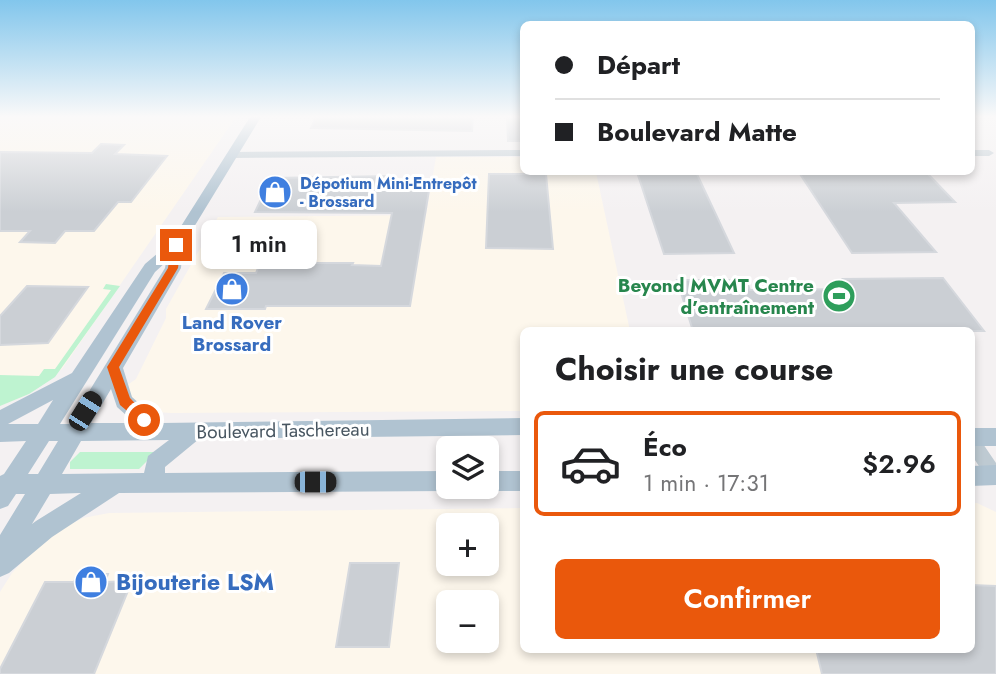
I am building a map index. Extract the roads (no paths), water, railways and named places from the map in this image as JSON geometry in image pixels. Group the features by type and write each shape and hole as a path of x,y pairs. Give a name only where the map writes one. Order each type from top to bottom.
{"main road":[{"path":"3,489 43,433 150,268 176,245 237,148"},
{"path":"0,557 173,268 176,245"},
{"path":"113,367 124,401 157,431"},
{"path":"0,419 79,378"},
{"name":"Boulevard Taschereau","path":"0,433 520,427"},
{"path":"153,484 155,463 195,431"},
{"path":"975,438 996,437"},
{"path":"975,476 995,476"},
{"path":"3,489 42,484 436,481"},
{"path":"499,481 520,481"},
{"path":"0,566 44,529 115,484"}],"street":[{"path":"233,155 520,153"},
{"path":"975,153 989,153"},
{"path":"975,444 995,476"}],"place":[{"name":"Dépotium Mini-Entrepôt - Brossard","path":"275,192"},
{"name":"Land Rover Brossard","path":"232,289"},
{"name":"Beyond MVMT Centre d’entraînement","path":"839,296"},
{"name":"Bijouterie LSM","path":"91,582"}]}
